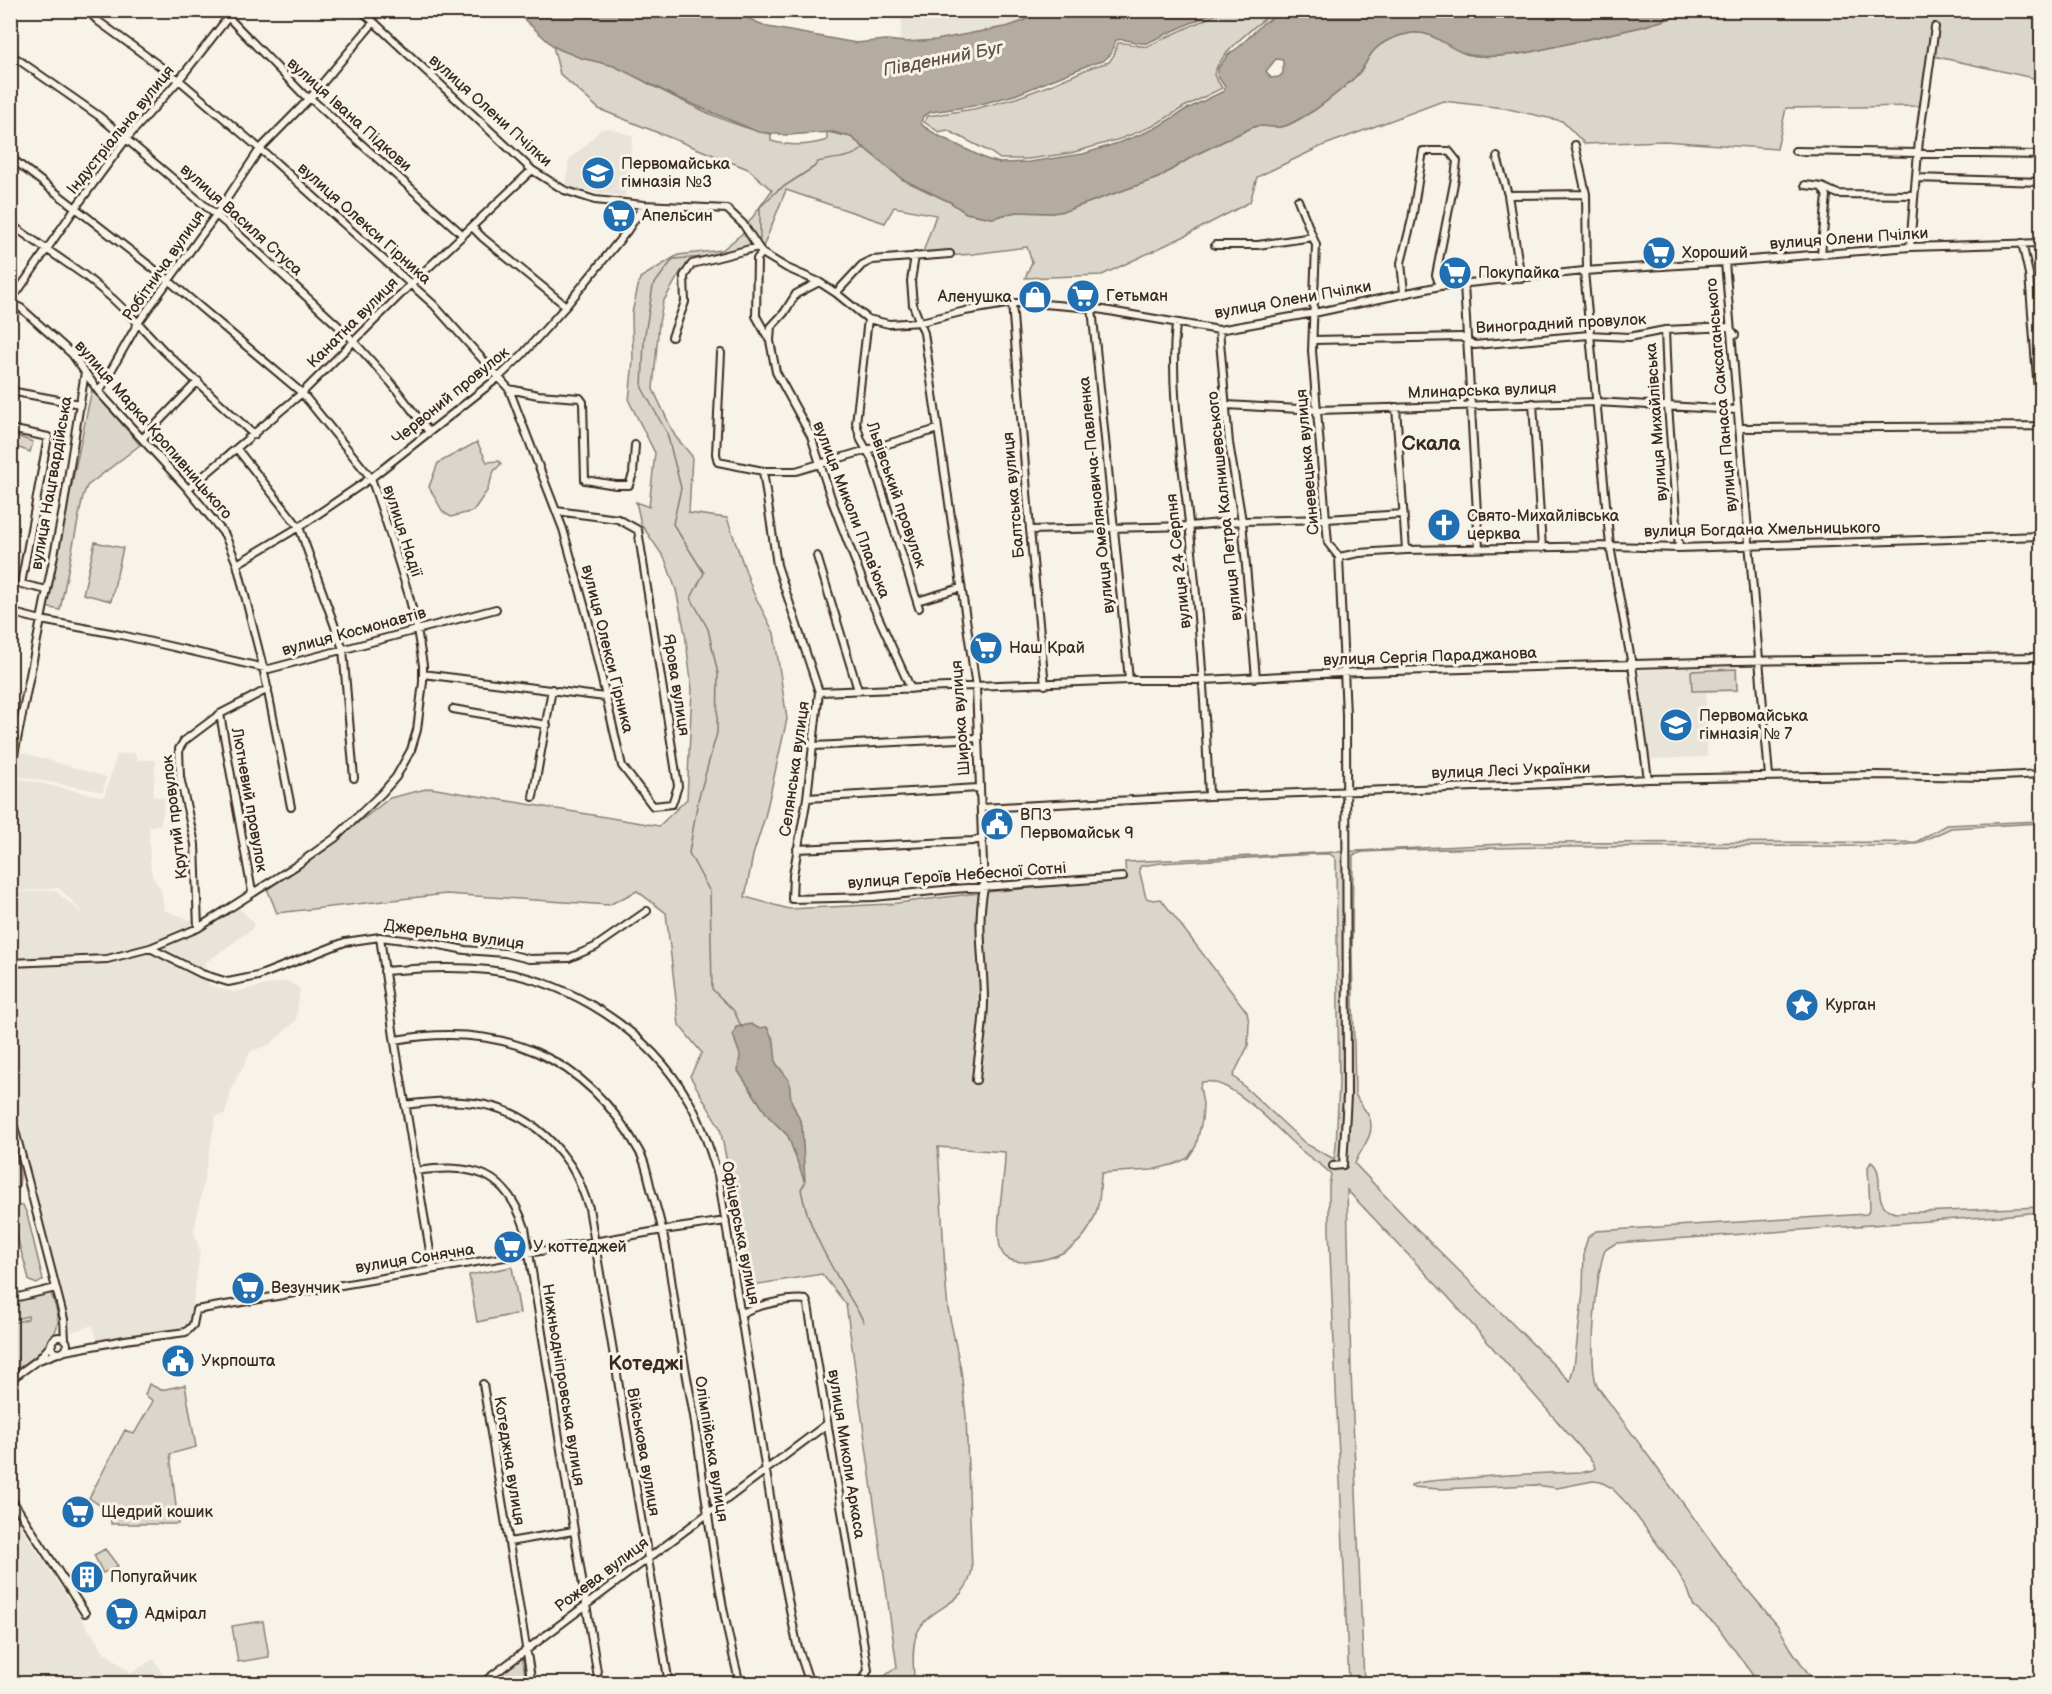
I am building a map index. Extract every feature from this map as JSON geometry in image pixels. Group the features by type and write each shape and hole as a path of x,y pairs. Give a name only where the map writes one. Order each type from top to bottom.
{"street":[{"name":"вулиця Олекси Гірника","path":"87,10 98,21 179,80 434,304 509,389 556,511 588,619 622,766 641,789"},
{"name":"вулиця Івана Підкови","path":"221,10 304,95 463,236"},
{"name":"Індустріальна вулиця","path":"10,297 18,291 127,138 179,80 234,10"},
{"name":"вулиця Олени Пчілки","path":"361,10 532,170 564,190 595,200 727,209 743,224 760,250 787,268 819,282 868,319 889,324 921,321 1012,303 1051,303 1219,330 1314,313 1440,286 1586,271 1910,247 2042,243"},
{"name":"Робітнича вулиця","path":"99,392 138,323 216,215 260,149 310,98 373,23"},
{"path":"1910,247 1913,195 1935,27"},
{"name":"вулиця Василя Стуса","path":"10,54 99,116 216,215 354,342 392,384 429,432"},
{"path":"1575,146 1586,194 1589,335 1610,546 1632,664 1648,779"},
{"path":"1404,292 1401,263 1408,240 1423,151 1449,151 1457,161 1436,275 1440,286"},
{"path":"1796,151 2042,155"},
{"name":"вулиця Надії","path":"10,157 168,280 302,393 370,478 388,528 417,629 423,674 417,730 411,750 396,777 335,838 297,865 198,928 150,948 107,959 10,963"},
{"path":"1497,157 1508,195 1521,279"},
{"name":"Канатна вулиця","path":"188,489 302,393 411,284 532,170"},
{"path":"1916,178 2042,182"},
{"path":"1805,185 1822,187 1838,194 1913,195"},
{"path":"1821,254 1827,196 1822,187"},
{"path":"1508,195 1586,194"},
{"name":"Синевецька вулиця","path":"1298,200 1316,245 1312,351 1328,543 1339,557 1346,715 1347,1096 1343,1165 1333,1166"},
{"name":"Червоний провулок","path":"237,564 299,527 370,478 499,377 566,306 627,231 644,205"},
{"path":"10,224 84,275 138,323 164,351 254,435"},
{"path":"472,227 566,306"},
{"path":"1215,245 1258,245 1313,237"},
{"path":"2022,243 2029,274 2042,443"},
{"path":"672,338 685,302 684,276 692,264 760,250"},
{"name":"вулиця Миколи Плавʼюка","path":"760,250 757,259 756,316 770,341 776,372 811,436 832,501 867,592 911,689"},
{"path":"836,293 861,265 872,260 950,254"},
{"name":"Широка вулиця","path":"915,256 910,281 913,305 921,321 976,687 984,888 981,903 984,1002 976,1080"},
{"name":"вулиця Панаса Саксаганського","path":"1725,262 1769,776"},
{"path":"770,341 771,327 784,313 796,294 819,282"},
{"path":"1464,284 1479,548"},
{"name":"вулиця Марка Кропивницького","path":"10,303 21,308 72,354 99,392 188,489 225,535 237,564 263,667 291,807"},
{"name":"Балтська вулиця","path":"1012,303 1045,685"},
{"name":"вулиця Омеляновича-Павленка","path":"1092,308 1129,680"},
{"name":"Львівський провулок","path":"868,319 856,423 861,440 867,448 918,604 960,588"},
{"name":"вулиця 24 Серпня","path":"1176,323 1173,349 1176,404 1204,680 1209,796"},
{"path":"1729,327 1735,335"},
{"name":"Виноградний провулок","path":"1314,340 1461,337 1474,345 1589,335 1629,337 1665,330 1729,327"},
{"name":"вулиця Петра Калнишевського","path":"1219,330 1227,405 1228,443 1242,520 1256,678"},
{"name":"вулиця Михайлівська","path":"1665,330 1668,406 1679,548"},
{"path":"721,352 716,454 718,462 763,471 796,471 867,448 938,429"},
{"name":"вулиця Нацгвардійська","path":"10,775 47,590 85,372"},
{"path":"142,439 198,381"},
{"path":"509,389 538,395 580,398 584,402 585,480 629,485 634,468 635,445"},
{"path":"10,391 80,404"},
{"name":"Млинарська вулиця","path":"1227,405 1317,410 1596,402 1737,410"},
{"path":"1533,403 1542,548"},
{"path":"1395,407 1406,550"},
{"path":"1739,428 2040,426"},
{"path":"10,429 48,437 21,584 47,590"},
{"path":"237,449 299,527 343,649 354,778"},
{"name":"Селянська вулиця","path":"763,471 777,565 819,692 814,746 797,849 792,899"},
{"name":"Ярова вулиця","path":"556,511 618,519 638,530 678,786 672,804 654,806 641,789"},
{"path":"1030,530 1189,526 1242,520 1327,519 1403,514"},
{"name":"вулиця Богдана Хмельницького","path":"1339,557 1359,553 1406,550 1610,546 1679,548 2042,536"},
{"path":"817,556 858,690"},
{"name":"вулиця Космонавтів","path":"10,612 269,669 496,609"},
{"name":"вулиця Сергія Параджанова","path":"819,692 1632,664 2042,657"},
{"path":"423,674 605,697"},
{"path":"220,714 268,688"},
{"path":"533,797 552,689"},
{"path":"453,710 547,725"},
{"name":"Лютневий провулок","path":"220,714 252,892"},
{"name":"Крутий провулок","path":"198,928 195,844 180,777 179,749 184,741 220,714"},
{"path":"814,746 978,738"},
{"name":"вулиця Лесі Українки","path":"981,808 1209,796 1648,779 1876,775 1984,777 2042,774"},
{"path":"807,798 979,788"},
{"path":"797,849 982,838"},
{"name":"вулиця Героїв Небесної Сотні","path":"792,899 874,897 1123,877"},
{"name":"Джерельна вулиця","path":"150,948 202,974 228,982 258,976 345,942 380,937 529,958 569,958 595,947 647,911"},
{"path":"380,937 433,1269"},
{"name":"Офіцерська вулиця","path":"384,971 446,967 513,974 538,981 584,1000 619,1023 665,1065 690,1103 705,1136 718,1175 781,1564 797,1645 810,1683"},
{"name":"Олімпійська вулиця","path":"395,1040 443,1034 493,1038 524,1046 566,1068 592,1090 610,1108 640,1152 663,1230 694,1416 707,1514 732,1656 740,1683"},
{"name":"Військова вулиця","path":"405,1105 443,1100 483,1103 500,1107 545,1136 569,1163 579,1182 589,1208 669,1683"},
{"path":"10,1112 64,1324 67,1347 61,1352 52,1348 64,1324"},
{"name":"Нижньодніпровська вулиця","path":"416,1171 457,1168 477,1171 486,1175 509,1194 519,1209 525,1228 599,1683"},
{"name":"вулиця Сонячна","path":"38,1360 88,1345 186,1332 193,1325 196,1310 726,1221"},
{"path":"10,1299 56,1288"},
{"name":"вулиця Миколи Аркаса","path":"741,1314 750,1308 806,1300 868,1670 864,1678 857,1683"},
{"path":"53,1342 59,1338 66,1341"},
{"name":"вулиця Сонячна","path":"66,1341 88,1345"},
{"name":"вулиця Сонячна","path":"10,1380 38,1360 53,1342"},
{"name":"Котеджна вулиця","path":"483,1384 532,1683"},
{"name":"Рожева вулиця","path":"481,1683 827,1424"},
{"path":"10,1497 85,1613"},
{"name":"Котеджна вулиця","path":"508,1542 573,1531"}],"shaded area":[{"path":"925,10 1038,11 1023,21 1009,26 936,40 900,41 902,15"},
{"path":"1223,11 1278,11 1251,30 1223,58 1214,75 1222,88 1153,126 1120,139 1071,153 1028,159 1000,159 947,130 939,132 924,122 928,116 974,109 1016,98 1109,62 1118,43 1148,46"},
{"path":"1695,11 2000,11 2041,17 2042,80 1933,56 1919,106 1786,108 1777,149 1664,141 1585,144 1562,121 1504,108 1443,101 1322,146 1257,177 1250,202 1102,275 1025,278 1032,262 1027,247 921,258 936,215 894,207 885,223 786,190 763,247 761,247 747,225 772,190 748,169 599,109 560,74 553,46 620,68 710,114 740,126 771,134 771,141 785,144 813,143 827,140 827,132 851,137 902,179 950,202 966,213 992,218 1016,212 1065,211 1158,178 1195,155 1253,127 1280,127 1297,121 1344,87 1359,73 1372,52 1390,39 1401,35 1424,34 1471,54 1501,56 1531,52 1641,27"},
{"name":"Первомайська гімназія №3","path":"609,128 633,136 625,197 565,187 569,159 601,129"},
{"path":"743,233 750,239 755,249 695,263 681,271 663,302 653,389 675,436 692,456 689,513 727,518 753,592 774,633 787,719 765,817 753,855 745,897 789,909 889,904 1126,879 1125,862 1524,843 1916,842 1946,825 2041,821 2041,823 1951,828 1918,843 1897,846 1547,847 1408,850 1363,852 1353,855 1352,951 1355,1093 1369,1116 1371,1125 1369,1137 1355,1164 1570,1381 1583,1292 1584,1250 1588,1237 1596,1231 1867,1214 1870,1208 1868,1167 1871,1162 1878,1173 1882,1203 1895,1213 2041,1207 2041,1212 1999,1216 1616,1243 1605,1250 1594,1318 1593,1358 1597,1386 1740,1581 1778,1626 1815,1683 1759,1684 1718,1627 1694,1607 1688,1590 1676,1569 1629,1506 1612,1488 1601,1482 1593,1481 1557,1488 1535,1485 1440,1489 1411,1487 1416,1483 1434,1480 1584,1472 1595,1468 1593,1462 1449,1298 1347,1190 1351,1371 1364,1683 1349,1683 1329,1230 1331,1174 1241,1096 1214,1082 1202,1082 1200,1086 1203,1104 1202,1120 1196,1146 1188,1158 1152,1170 1102,1173 1094,1219 1081,1240 1062,1253 1038,1261 1024,1262 1010,1259 1001,1250 998,1229 1005,1152 938,1147 948,1309 961,1370 966,1417 972,1569 962,1592 921,1626 914,1642 914,1683 875,1683 897,1667 846,1304 822,1274 752,1285 720,1128 690,1076 702,1053 679,1025 666,913 637,891 609,905 446,894 277,913 266,886 298,869 390,798 430,788 659,826 687,799 692,689 685,633 676,590 665,559 641,524 636,502 649,507 655,453 629,401 633,360 632,313 640,278 678,255 722,250","holes":["1330,854 1336,861 1339,1083 1334,1159 1306,1144 1233,1076 1248,1046 1247,1012 1161,899 1146,898 1139,869 1141,866 1161,863"]},
{"path":"92,389 140,445 87,486 60,610 46,607"},
{"path":"11,434 33,442 30,452 11,445"},
{"path":"477,442 487,462 499,461 501,464 494,471 487,491 473,511 451,517 443,512 429,487 438,463"},
{"path":"95,542 123,548 111,601 83,594"},
{"name":"Первомайська гімназія № 7","path":"1738,666 1739,692 1706,693 1707,757 1649,759 1639,670"},
{"path":"1736,669 1737,690 1692,691 1691,671"},
{"path":"10,749 106,777 103,792 11,775"},
{"path":"134,753 138,760 156,760 153,796 165,798 161,824 149,827 152,876 161,890 164,910 199,923 236,905 254,923 251,930 205,963 209,985 234,992 286,981 300,988 296,1021 269,1045 251,1051 232,1087 225,1114 216,1116 194,1232 200,1252 190,1326 186,1330 97,1340 93,1325 72,1332 11,1094 11,893 54,890 87,917 59,888 11,892 10,806 16,778 104,797 117,755"},
{"path":"1803,995 1811,998 1814,1006 1811,1014 1803,1017 1795,1014 1792,1006 1795,998"},
{"path":"10,1134 20,1175 19,1188 11,1187"},
{"path":"23,1205 43,1280 37,1284 29,1281 16,1233 14,1215 16,1207"},
{"path":"512,1267 520,1313 477,1322 469,1275"},
{"path":"51,1293 58,1318 56,1330 40,1352 11,1374 11,1323 28,1319 28,1316 11,1320 11,1301"},
{"path":"149,1384 161,1390 185,1385 196,1447 170,1454 178,1524 111,1524 111,1513 89,1498 125,1430 134,1434 153,1401 145,1395"},
{"path":"10,1510 103,1651 131,1673 154,1659 168,1683 92,1683 85,1675 74,1683 16,1683 10,1676"},
{"path":"105,1549 118,1566 103,1573 94,1555"},
{"path":"263,1621 269,1657 238,1662 232,1626"},
{"path":"522,1654 526,1683 485,1684"}],"water":[{"name":"Південний Буг","path":"515,11 731,11 768,27 856,43 886,40 905,42 936,40 1009,26 1023,21 1038,11 1217,11 1147,43 1116,40 1111,54 1103,61 1015,95 973,106 931,112 923,116 921,123 923,126 937,135 986,159 1000,163 1029,162 1083,154 1154,129 1185,110 1224,91 1225,87 1217,75 1218,68 1228,55 1263,23 1285,11 1695,11 1641,27 1531,52 1507,55 1466,54 1431,36 1416,33 1401,35 1376,48 1359,73 1330,99 1287,125 1253,127 1195,155 1158,178 1065,211 1016,212 992,218 966,213 950,202 902,179 851,137 833,132 786,135 758,132 676,97 614,66 581,58 553,46","holes":["1276,59 1283,60 1283,73 1279,77 1271,78 1266,71"]},
{"path":"751,1024 758,1028 767,1027 774,1041 776,1063 789,1080 791,1100 802,1125 805,1183 788,1136 768,1116 738,1071 740,1055 733,1035 736,1027"}],"waterway":[{"path":"760,240 760,207 777,191 818,162 849,156 865,147"},
{"path":"707,257 673,259 653,286 644,340 642,388 667,433 681,488 673,524 704,573 691,598 708,629 718,674 717,733 698,800 689,853 710,892 712,989 734,1011 742,1028"},
{"path":"805,1183 801,1189 805,1207 818,1241 864,1322"}],"place":[{"name":"Первомайська гімназія №3","path":"598,173"},
{"name":"Апельсин","path":"619,216"},
{"name":"Хороший","path":"1659,253"},
{"name":"Покупайка","path":"1455,273"},
{"name":"Гетьман","path":"1083,296"},
{"name":"Аленушка","path":"1035,297"},
{"name":"Свято-Михайлівська церква","path":"1444,525"},
{"name":"Наш Край","path":"986,648"},
{"name":"Первомайська гімназія № 7","path":"1676,725"},
{"name":"ВПЗ Первомайськ 9","path":"997,824"},
{"name":"Курган","path":"1802,1005"},
{"name":"У коттеджей","path":"510,1247"},
{"name":"Везунчик","path":"248,1288"},
{"name":"Укрпошта","path":"178,1361"},
{"name":"Щедрий кошик","path":"78,1512"},
{"name":"Попугайчик","path":"87,1577"},
{"name":"Адмірал","path":"122,1614"}],"district":[{"name":"Скала","path":"1431,444"},
{"name":"Котеджі","path":"646,1364"}]}
